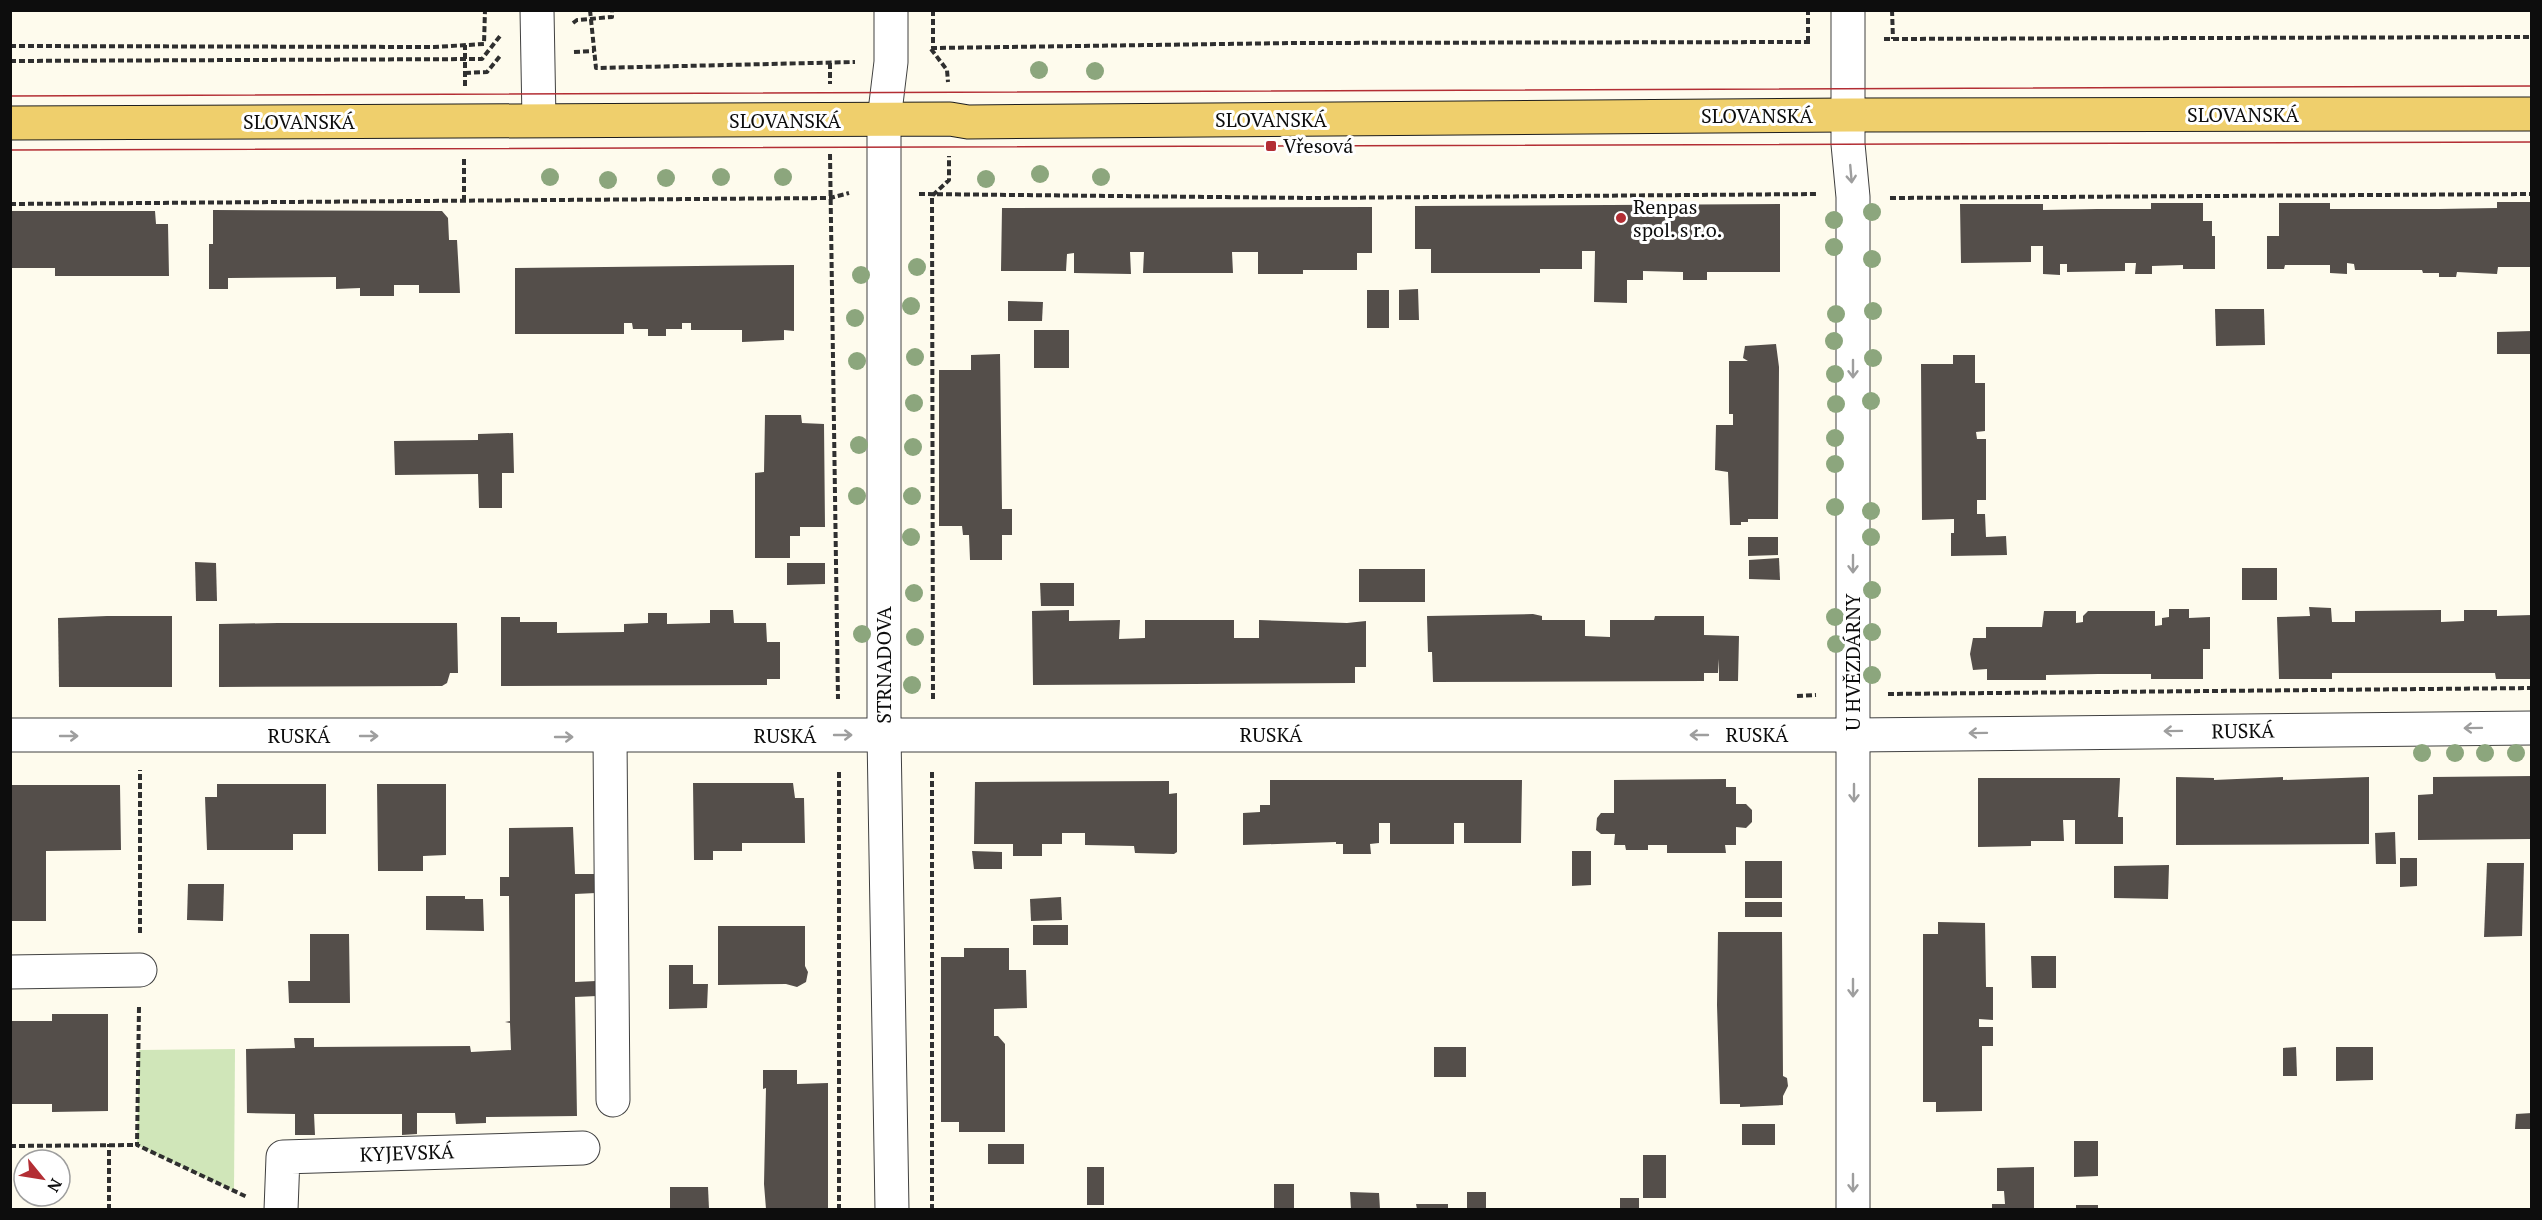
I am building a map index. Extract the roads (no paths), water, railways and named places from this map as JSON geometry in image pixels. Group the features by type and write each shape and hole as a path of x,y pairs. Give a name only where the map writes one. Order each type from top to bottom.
{"main road":[{"name":"SLOVANSKÁ","path":"10,123 539,120 950,120 979,122 1849,115 2532,114"}],"street":[{"path":"537,10 539,120"},
{"path":"884,120 891,62 891,10"},
{"name":"U HVĚZDÁRNY","path":"1848,10 1848,144 1853,197 1853,1209"},
{"name":"STRNADOVA","path":"884,120 884,735 891,1209"},
{"name":"RUSKÁ","path":"10,735 610,737 1854,735 2532,728"},
{"path":"610,737 613,1100"},
{"path":"10,972 140,970"},
{"name":"KYJEVSKÁ","path":"281,1209 283,1157 583,1148"}],"tram line":[{"path":"10,96 2532,86"},
{"path":"10,150 2532,142"}],"place":[{"name":"Vřesová","path":"1271,146"},
{"name":"Renpas spol. s r.o.","path":"1621,218"}]}
